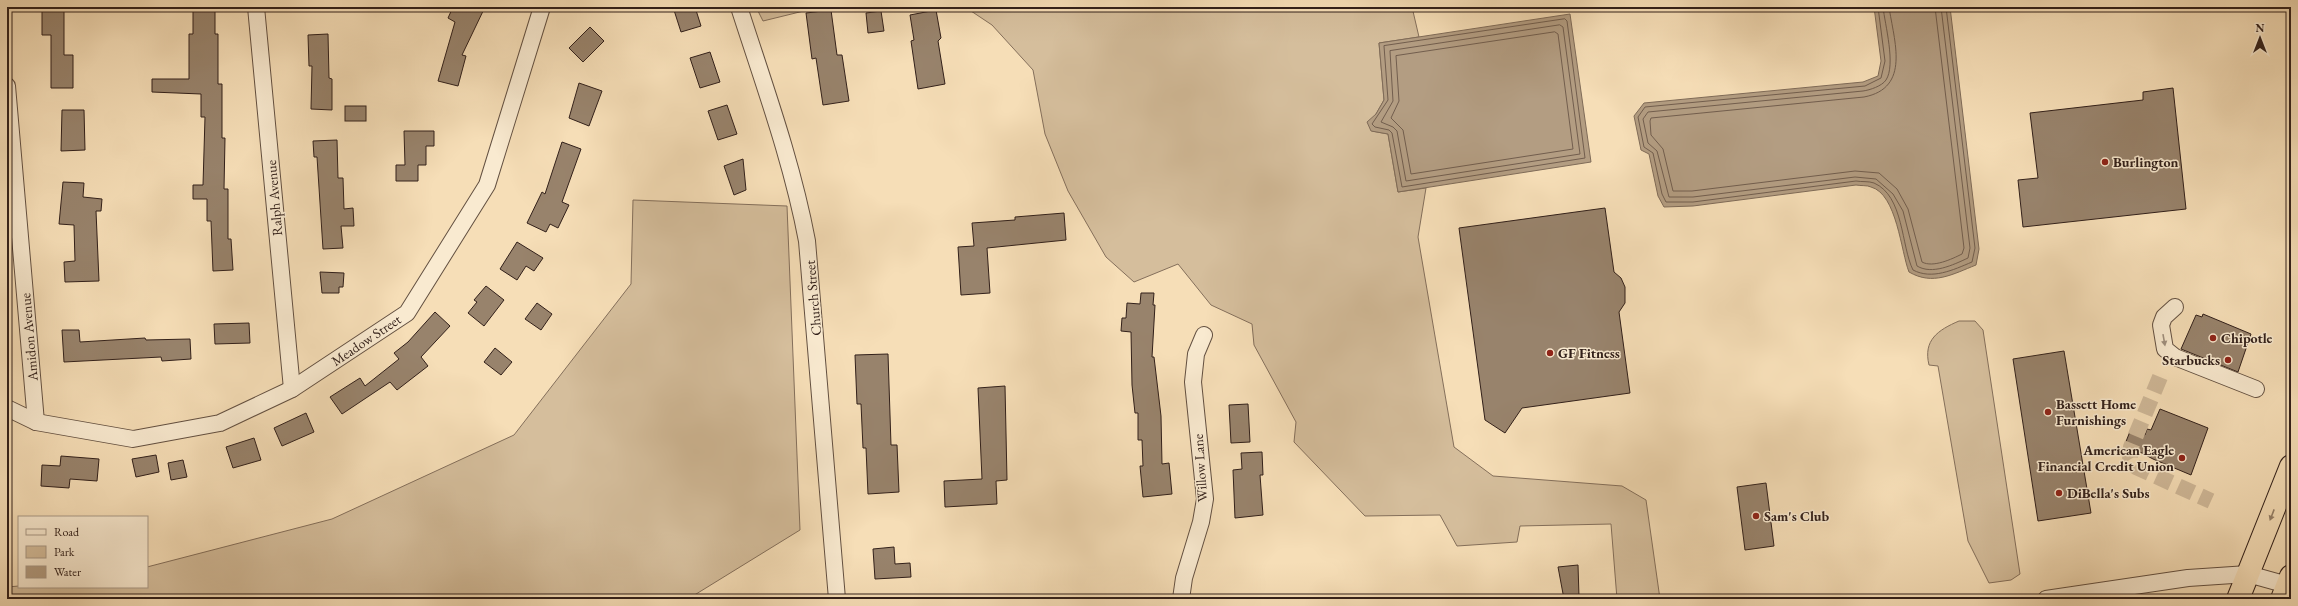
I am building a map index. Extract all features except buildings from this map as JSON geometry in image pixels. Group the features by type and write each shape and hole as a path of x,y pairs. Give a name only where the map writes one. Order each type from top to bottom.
{"highway":[{"path":"2238,599 2291,466"}],"street":[{"name":"Ralph Avenue","path":"256,7 292,389"},
{"name":"Meadow Street","path":"7,408 36,422 133,439 220,423 292,389 407,313 487,185 542,7"},
{"name":"Church Street","path":"739,7 799,197 808,242 837,599"},
{"name":"Amidon Avenue","path":"7,86 36,422"},
{"path":"2175,308 2164,317 2161,325 2165,349 2175,357 2256,389"},
{"name":"Willow Lane","path":"1181,599 1184,578 1201,522 1205,499 1193,382 1196,354 1204,335"},
{"path":"2046,599 2188,578 2248,574 2288,587"}],"green space":[{"path":"756,7 820,7 763,21"},
{"path":"965,7 1412,7 1419,37 1379,43 1384,100 1376,114 1372,131 1388,134 1398,192 1426,188 1418,237 1454,447 1493,476 1622,486 1646,500 1660,599 1617,599 1611,524 1520,526 1517,542 1457,546 1440,515 1365,516 1294,442 1296,422 1254,345 1252,324 1211,305 1178,264 1134,282 1106,257 1068,191 1045,134 1033,70 992,25"},
{"path":"633,200 787,206 800,530 688,599 7,599 7,587 18,586 18,588 148,588 148,567 332,519 514,435 631,284"},
{"path":"1959,321 1975,321 1983,330 2020,574 2011,580 1989,583 1968,541 1938,366 1929,365 1928,349 1930,342 1939,332"}],"water":[{"path":"1874,7 1950,7 1979,249 1976,265 1951,275 1935,278 1926,278 1909,272 1897,225 1887,200 1880,192 1868,186 1856,185 1693,206 1664,207 1658,196 1649,154 1641,150 1634,116 1644,103 1863,82 1878,76 1881,61"},
{"path":"1570,14 1591,162 1398,192 1388,134 1371,131 1367,122 1376,114 1384,100 1379,43"}],"tunnel":[{"path":"2160,377 2131,447 2130,457 2136,467 2211,501"}],"place":[{"name":"Burlington","path":"2105,162"},
{"name":"Chipotle","path":"2213,338"},
{"name":"GF Fitness","path":"1550,353"},
{"name":"Starbucks","path":"2228,360"},
{"name":"Bassett Home Furnishings","path":"2048,412"},
{"name":"American Eagle Financial Credit Union","path":"2182,458"},
{"name":"DiBella's Subs","path":"2059,493"},
{"name":"Sam's Club","path":"1756,516"}]}
